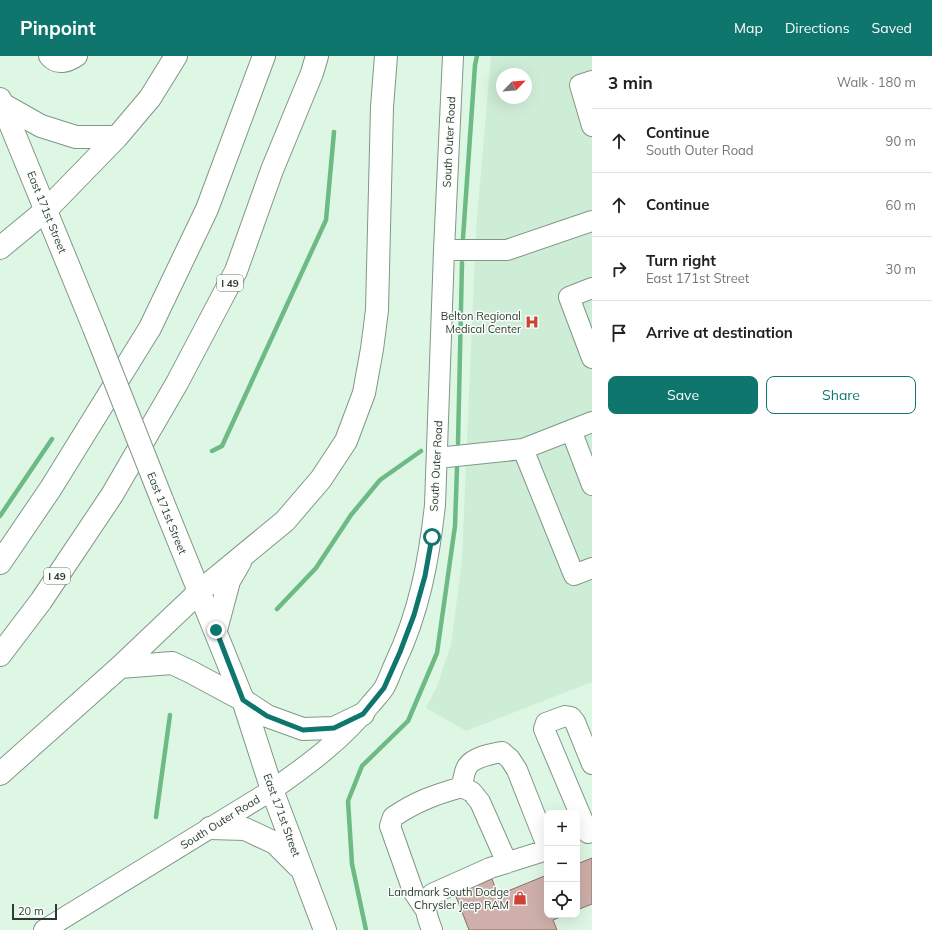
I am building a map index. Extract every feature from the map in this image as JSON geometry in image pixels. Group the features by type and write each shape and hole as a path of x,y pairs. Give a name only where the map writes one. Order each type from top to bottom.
{"main road":[{"path":"0,248 46,210 117,137 150,98 176,56"},
{"path":"0,563 51,488 150,328 207,209 264,56"},
{"name":"I 49","path":"0,655 41,601 112,495 177,383 236,271 272,170 312,73 317,56"},
{"path":"0,774 120,667 200,591 285,521 321,480 346,441 364,393 377,310 382,107 386,56"},
{"path":"1,102 40,126 76,137 117,137"},
{"name":"East 171st Street","path":"1,102 216,630 243,700 272,790 325,930"},
{"path":"216,630 229,581 243,556"},
{"path":"120,667 172,663 243,700 267,716 303,730 334,728 363,714"},
{"path":"210,828 245,829 274,843 302,870"}],"street":[{"path":"49,56 52,60 62,63 70,61 77,56"},
{"name":"South Outer Road","path":"44,930 72,923 210,828 272,790 305,767 336,742 363,714 384,688 414,615 425,576 432,537 437,458 444,250 453,56"},
{"path":"591,123 580,85 592,80"},
{"path":"444,250 507,250 592,221"},
{"path":"592,288 569,297 592,358"},
{"path":"437,458 523,449 592,422"},
{"path":"571,430 592,485"},
{"path":"523,449 574,575 592,568"},
{"path":"586,834 544,729 546,723 565,716 571,717 575,722 592,764"},
{"path":"462,787 467,767 476,760 487,755 502,752 510,759 517,770 544,838"},
{"path":"432,930 425,909 413,891 390,826 392,817 430,796 462,787 472,792 480,802 506,863"},
{"path":"425,909 426,902 432,894 490,868 544,851"}],"shaded area":[{"name":"Belton Regional Medical Center","path":"491,56 592,56 592,682 466,731 426,708 437,686 451,645 462,560 476,229"}],"building":[{"path":"592,858 592,904 580,909 580,882 580,863"},
{"path":"544,876 544,918 558,918 553,920 557,930 469,930 455,894 492,879 498,895"}],"waterway":[{"path":"463,238 475,65 477,56"},
{"path":"212,451 222,446 326,220 334,132"},
{"path":"458,443 462,263"},
{"path":"0,516 52,439"},
{"path":"277,609 316,568 351,515 380,480 421,451"},
{"path":"366,930 352,864 348,801 362,766 408,721 437,653 455,526 457,468"},
{"path":"156,817 170,715"}],"place":[{"name":"Belton Regional Medical Center","path":"532,322"},
{"name":"Landmark South Dodge Chrysler Jeep RAM","path":"520,898"}],"route":[{"path":"216,630 243,700 267,716 303,730 334,728 363,714 384,688 414,615 425,576 432,537"}]}
